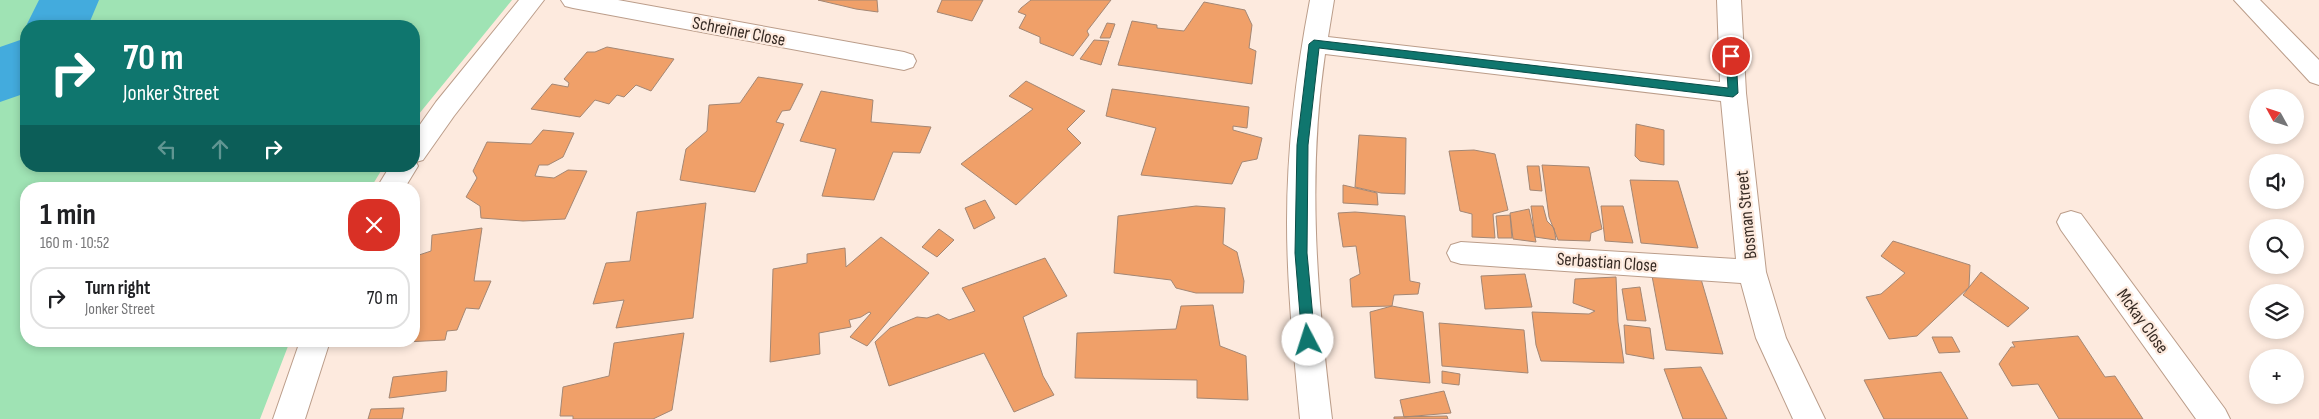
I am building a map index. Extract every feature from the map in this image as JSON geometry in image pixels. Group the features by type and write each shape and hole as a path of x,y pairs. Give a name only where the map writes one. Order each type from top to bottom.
{"street":[{"path":"420,144 445,109 532,0"},
{"name":"Schreiner Close","path":"573,0 904,61"},
{"path":"1316,419 1301,253 1302,145 1314,44 1322,0"},
{"name":"Bosman Street","path":"1728,0 1733,93 1752,272 1771,338 1809,419"},
{"path":"2246,0 2319,76"},
{"path":"1314,44 1733,93"},
{"name":"Mckay Close","path":"2071,222 2214,419"},
{"name":"Serbastian Close","path":"1461,253 1752,272"},
{"path":"288,419 312,347"}],"green space":[{"path":"0,0 512,0 420,113 420,20 20,20 20,172 380,172 374,182 20,182 20,347 288,347 260,419 0,419"}],"building":[{"path":"818,0 877,0 878,12 856,9"},
{"path":"942,0 983,0 972,21 937,12"},
{"path":"1031,0 1111,0 1087,31 1089,35 1073,56 1040,43 1040,37 1019,28 1026,15 1018,12"},
{"path":"1204,2 1245,10 1252,25 1249,48 1256,51 1252,84 1118,65 1132,21 1157,25 1157,28 1184,31"},
{"path":"1107,23 1115,24 1110,38 1100,38"},
{"path":"1094,40 1109,41 1101,65 1080,59"},
{"path":"607,47 674,59 651,91 636,85 624,97 617,95 609,104 595,100 580,117 531,109 552,84 568,87 569,83 564,79 587,52 595,52"},
{"path":"758,77 803,84 790,110 782,111 776,122 784,124 755,192 680,180 686,149 707,131 709,105 740,103"},
{"path":"1026,81 1085,111 1067,129 1081,143 1016,205 961,164 1033,109 1009,96"},
{"path":"1112,89 1249,107 1247,128 1233,126 1233,130 1262,138 1257,159 1242,162 1232,184 1141,175 1156,128 1106,116"},
{"path":"821,91 873,100 871,122 931,127 920,153 893,152 874,200 822,196 836,149 800,141"},
{"path":"1636,124 1664,130 1664,165 1640,161 1635,156"},
{"path":"543,130 574,133 563,157 548,165 539,165 535,176 554,178 568,170 587,171 565,219 523,221 481,218 480,206 466,197 477,178 473,171 487,142 531,144"},
{"path":"1359,135 1406,138 1405,194 1381,193 1355,187"},
{"path":"1474,150 1495,154 1508,210 1493,214 1495,238 1472,237 1472,214 1460,211 1449,151"},
{"path":"1542,165 1589,167 1602,229 1591,233 1590,241 1558,240 1549,217"},
{"path":"1527,166 1539,166 1542,191 1530,190"},
{"path":"1630,180 1678,181 1698,248 1641,243"},
{"path":"1343,185 1377,193 1378,205 1343,203"},
{"path":"985,200 995,218 974,229 965,208"},
{"path":"706,203 693,318 616,328 624,300 593,304 606,263 630,261 637,212"},
{"path":"1196,206 1225,208 1223,244 1237,252 1244,281 1243,293 1196,293 1176,288 1171,280 1114,273 1118,216"},
{"path":"1531,206 1543,206 1547,221 1554,228 1556,240 1535,237"},
{"path":"1601,206 1623,206 1633,243 1605,241"},
{"path":"1529,209 1536,242 1513,239 1510,213"},
{"path":"1355,212 1405,216 1410,281 1420,283 1418,294 1394,295 1392,306 1352,307 1350,279 1360,274 1356,246 1343,247 1338,213"},
{"path":"1510,215 1512,238 1498,238 1496,216"},
{"path":"482,228 474,281 491,281 479,309 466,308 457,330 447,331 445,340 420,341 420,255 431,251 432,235"},
{"path":"939,229 954,240 937,257 922,247"},
{"path":"881,237 929,273 867,346 850,337 871,313 869,312 861,317 849,320 851,327 819,333 820,354 770,362 773,269 807,263 807,254 845,248 846,267"},
{"path":"1893,241 1970,265 1969,287 1917,336 1889,339 1866,297 1881,294 1905,273 1881,256"},
{"path":"1045,258 1067,296 1023,317 1043,376 1054,395 1014,412 984,353 889,386 875,342 890,328 917,317 927,318 938,314 949,320 975,311 962,288"},
{"path":"1981,272 2029,308 2008,327 1963,295"},
{"path":"1525,274 1532,307 1485,309 1481,276"},
{"path":"1652,276 1701,279 1723,354 1666,350"},
{"path":"1616,277 1618,322 1624,363 1541,361 1536,345 1532,312 1589,314 1595,311 1573,303 1575,279"},
{"path":"1640,287 1646,321 1627,320 1622,289"},
{"path":"1213,305 1220,346 1246,356 1248,400 1197,398 1197,380 1075,378 1077,333 1176,329 1181,306"},
{"path":"1392,306 1423,312 1430,383 1375,378 1370,312"},
{"path":"1439,323 1524,330 1528,373 1442,366"},
{"path":"1624,325 1650,328 1654,359 1626,354"},
{"path":"684,333 672,410 653,419 573,419 573,416 560,416 563,387 609,376 614,343"},
{"path":"2078,336 2105,377 2115,376 2143,419 2059,419 2038,384 2012,386 1999,364 2011,347 2015,347 2012,342"},
{"path":"1932,337 1952,337 1960,352 1939,353"},
{"path":"1701,367 1727,419 1683,419 1664,369"},
{"path":"447,371 446,391 389,398 393,377"},
{"path":"1442,371 1460,374 1459,385 1442,383"},
{"path":"1941,372 1968,419 1884,419 1864,380"},
{"path":"1444,391 1451,413 1404,417 1400,400"},
{"path":"404,408 402,419 368,419 371,409"},
{"path":"1447,416 1448,419 1394,419 1394,417"}],"waterway":[{"path":"60,20 69,0"},
{"path":"0,79 20,65"}],"route":[{"path":"1308,340 1301,253 1302,145 1314,44 1733,93 1731,56"}]}
